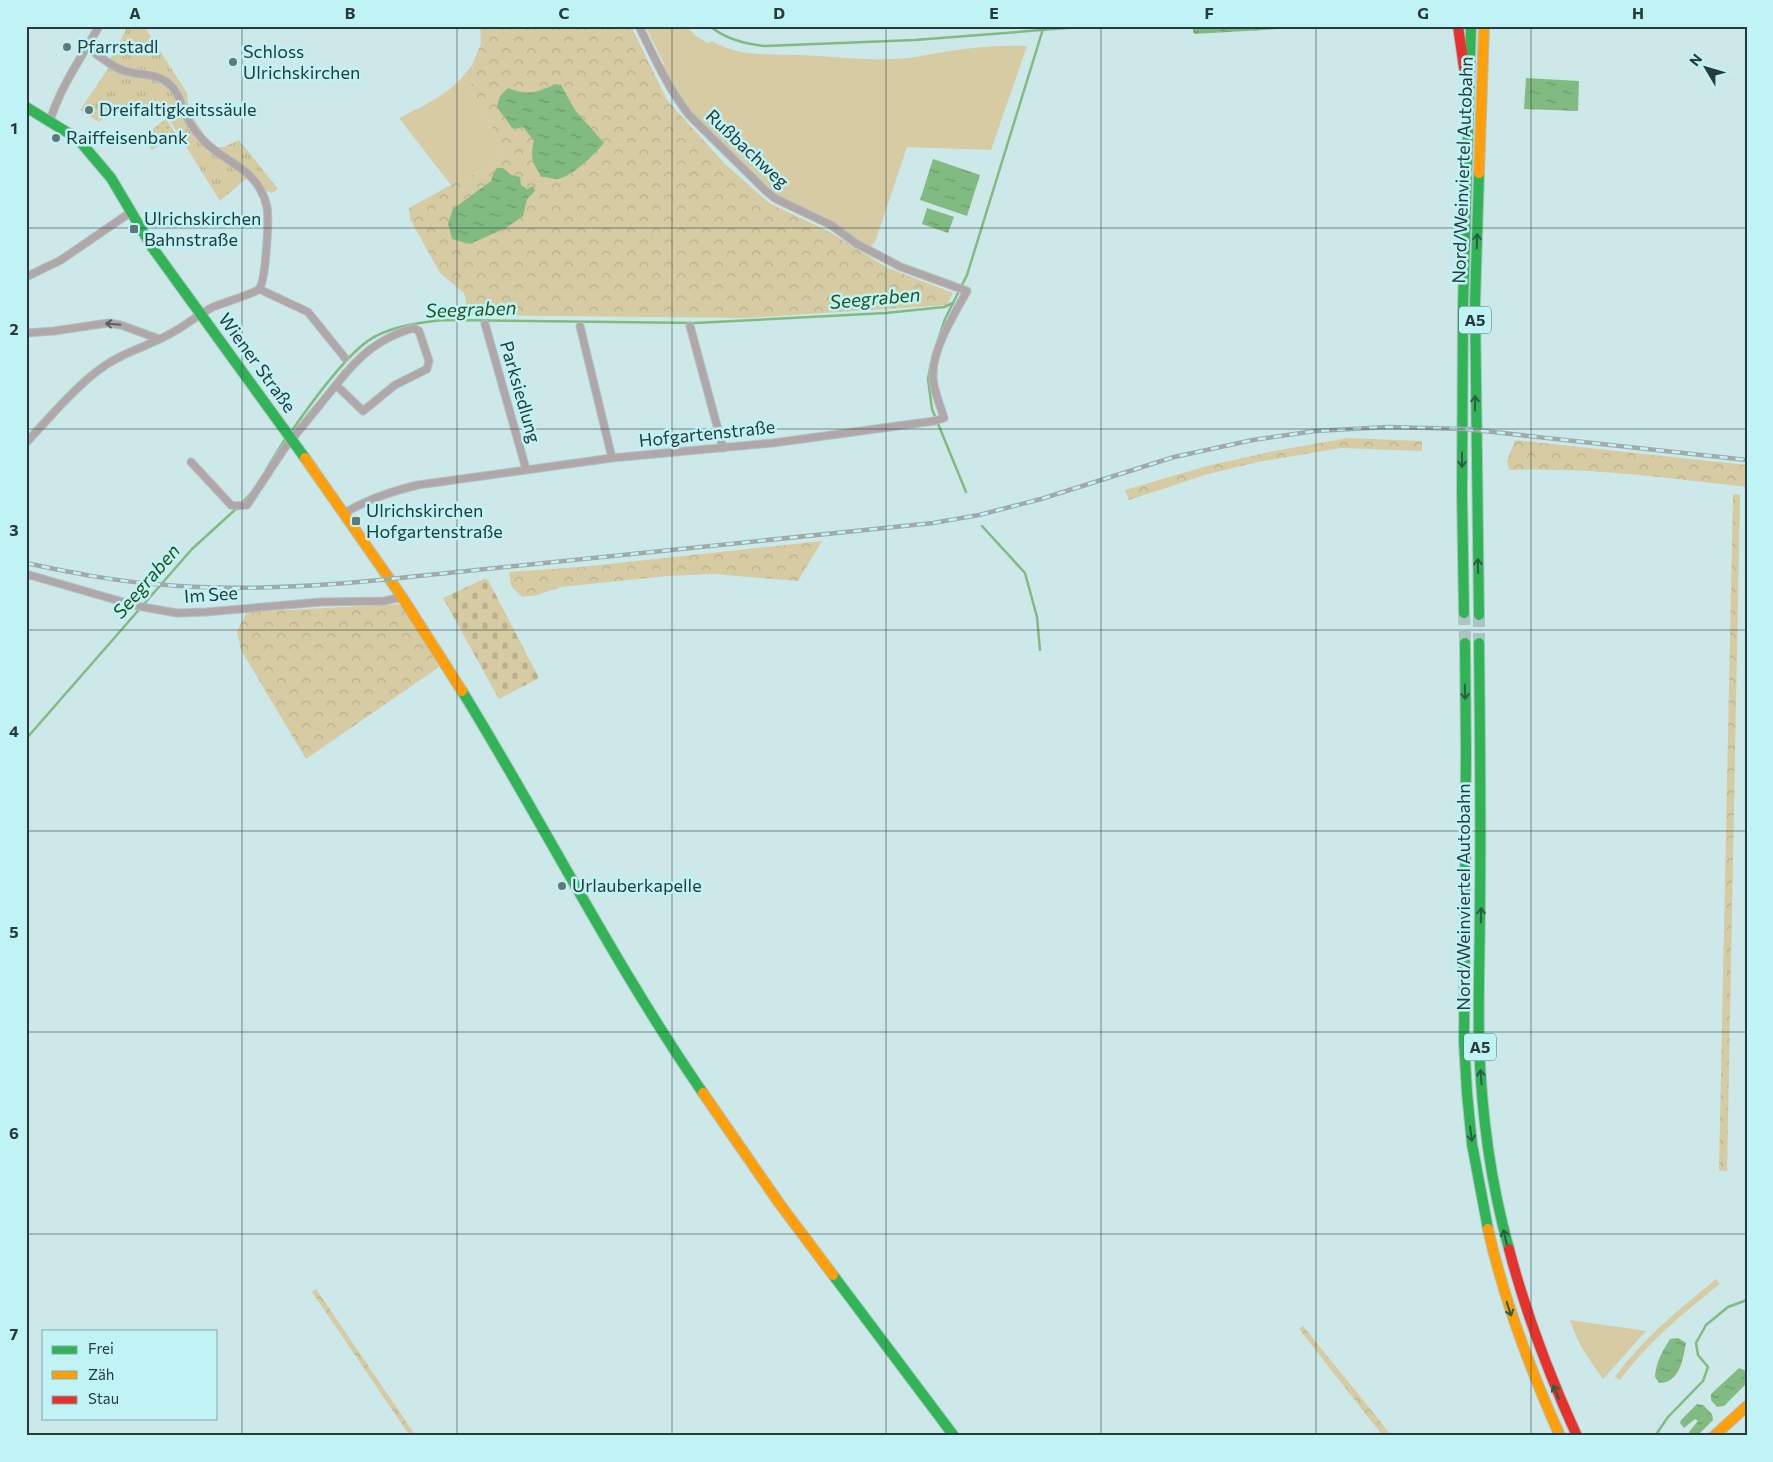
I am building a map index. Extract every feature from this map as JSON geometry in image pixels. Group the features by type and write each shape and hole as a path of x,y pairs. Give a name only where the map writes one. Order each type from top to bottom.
{"main road":[{"path":"1458,26 1469,111"},
{"name":"Nord/Weinviertel Autobahn","path":"1464,613 1462,369 1471,26"},
{"name":"Nord/Weinviertel Autobahn","path":"1479,614 1475,303 1483,110 1484,26"},
{"path":"1483,110 1492,26"},
{"name":"Wiener Straße","path":"26,106 68,132 86,148 111,178 156,254 290,435 443,659 513,776 598,926 666,1038 779,1203 954,1436"},
{"name":"Nord/Weinviertel Autobahn","path":"1464,643 1466,763 1464,1042 1471,1136 1488,1235 1508,1304 1526,1360 1560,1436"},
{"name":"Nord/Weinviertel Autobahn","path":"1479,643 1481,768 1479,1039 1486,1131 1499,1210 1521,1297 1541,1354 1576,1436"},
{"path":"1714,1436 1747,1406"}],"street":[{"path":"50,121 76,64 99,26"},
{"name":"Rußbachweg","path":"639,26 678,101 689,115 766,191 785,204 830,224 857,244 901,268 961,290"},
{"path":"26,443 69,398 104,366 115,359 177,331 211,308 252,293 259,289 263,280 267,206 260,188 243,170 206,143 188,120 177,93 169,84 158,76 124,71 114,67 87,47"},
{"path":"26,278 60,260 132,212"},
{"path":"259,289 308,312 345,358"},
{"name":"Hofgartenstraße","path":"343,514 393,491 418,485 612,458 773,443 944,418 935,389 933,374 936,356 961,290"},
{"path":"26,332 54,331 108,323 121,325 159,339"},
{"name":"Parksiedlung","path":"485,324 526,469"},
{"path":"580,326 612,458"},
{"path":"690,326 723,448"},
{"path":"191,462 231,505 247,505 290,435 351,366 366,351 382,340 413,328 419,331 429,361 427,369 395,385 363,411 336,385"},
{"name":"Im See","path":"26,574 149,609 194,613 321,602 384,601 402,597"}],"green space":[{"path":"128,26 144,26 187,93 189,111 205,136 214,146 224,147 239,140 278,189 272,193 258,188 248,177 220,201 164,111 107,116 99,122 80,110 108,69 111,57"},
{"path":"480,26 631,26 667,100 724,163 769,203 828,231 888,268 953,293 947,305 747,318 469,315 464,293 440,273 410,219 409,208 493,165 504,148 471,90 473,63 481,44"},
{"path":"645,26 686,26 696,36 708,43 712,41 732,50 764,54 895,59 978,47 1027,46 991,150 907,147 875,242 870,247 824,217 777,195 698,120 679,97 662,66 664,64"},
{"path":"473,63 471,90 504,148 493,165 451,185 399,118 441,96 458,82"},
{"path":"166,119 176,134 152,150 143,136"},
{"path":"1348,438 1422,441 1422,451 1341,448 1258,462 1208,474 1129,500 1125,490 1207,466 1274,451"},
{"path":"1515,440 1747,465 1747,487 1599,472 1509,470 1507,461"},
{"path":"1733,494 1740,495 1727,1171 1719,1171"},
{"path":"822,541 798,581 714,574 667,576 561,587 537,595 522,597 511,586 509,572 581,567"},
{"path":"484,579 488,580 539,678 499,699 443,598"},
{"path":"401,604 439,667 306,759 241,650 237,631 247,612"},
{"path":"1716,1279 1720,1284 1667,1329 1620,1380 1615,1377 1649,1337"},
{"path":"316,1289 416,1436 410,1436 312,1292"},
{"path":"1570,1320 1646,1331 1603,1379 1588,1358"},
{"path":"1303,1326 1391,1436 1383,1436 1299,1329"}],"water":[{"path":"1192,26 1332,26 1194,34"},
{"path":"1526,78 1579,81 1578,111 1524,109"},
{"path":"555,84 561,85 575,110 604,143 576,170 557,179 542,177 533,160 534,141 523,127 513,129 497,107 500,96 508,88 526,93 543,90"},
{"path":"933,159 980,175 967,216 920,200"},
{"path":"497,168 503,168 511,175 520,177 521,185 527,189 533,186 535,191 527,199 523,216 506,228 470,244 452,239 448,223 453,209 491,181"},
{"path":"927,208 954,217 948,233 922,224"},
{"path":"1678,1338 1686,1343 1679,1369 1672,1379 1659,1383 1655,1377 1660,1357 1670,1339"},
{"path":"1739,1368 1747,1371 1747,1383 1724,1406 1717,1407 1711,1400 1711,1394"},
{"path":"1697,1404 1703,1405 1712,1414 1713,1420 1697,1436 1690,1436 1689,1432 1698,1421 1695,1419 1684,1428 1680,1423"}],"waterway":[{"path":"710,26 716,31 736,40 765,46 915,40 1093,26"},
{"path":"932,358 945,319 967,275 1043,29"},
{"name":"Seegraben","path":"291,432 330,379 365,343 392,329 409,325 443,320 695,323 886,313 944,307 953,303"},
{"path":"931,363 928,379 932,409 966,492"},
{"name":"Seegraben","path":"266,470 287,436"},
{"name":"Seegraben","path":"241,504 251,493"},
{"name":"Seegraben","path":"26,739 192,549 237,508"},
{"path":"982,526 1025,573 1037,617 1040,650"},
{"path":"1655,1436 1668,1417 1703,1381 1708,1367 1698,1355 1696,1343 1706,1325 1728,1307 1747,1300"}],"tunnel":[{"path":"1464,613 1465,643"},
{"path":"1479,615 1479,643"}],"railway":[{"path":"26,563 113,579 193,587 327,585 380,580 933,523 979,515 1041,499 1174,457 1253,440 1315,431 1388,427 1466,429 1747,460"}],"traffic: fast":[{"path":"1464,613 1462,494 1463,306 1471,26"},
{"path":"26,107 78,139 111,178 152,247 305,458"},
{"path":"1479,173 1475,303 1479,615"},
{"path":"1465,643 1464,1042 1472,1144 1488,1229"},
{"path":"1479,643 1480,1066 1484,1119 1492,1171 1509,1249"},
{"path":"462,691 609,944 670,1044 703,1093"},
{"path":"833,1275 954,1436"}],"traffic: slow":[{"path":"1479,173 1484,26"},
{"path":"305,458 402,597 462,691"},
{"path":"703,1093 779,1203 833,1275"},
{"path":"1488,1229 1494,1256 1519,1334 1538,1386 1560,1436"},
{"path":"1714,1436 1747,1406"}],"traffic: jam":[{"path":"1458,26 1464,68"},
{"path":"1509,1249 1539,1344 1577,1436"}],"place":[{"name":"Pfarrstadl","path":"67,47"},
{"name":"Schloss Ulrichskirchen","path":"233,62"},
{"name":"Dreifaltigkeitssäule","path":"89,110"},
{"name":"Raiffeisenbank","path":"56,138"},
{"name":"Ulrichskirchen Bahnstraße","path":"134,229"},
{"name":"Ulrichskirchen Hofgartenstraße","path":"356,521"},
{"name":"Urlauberkapelle","path":"562,886"}]}
